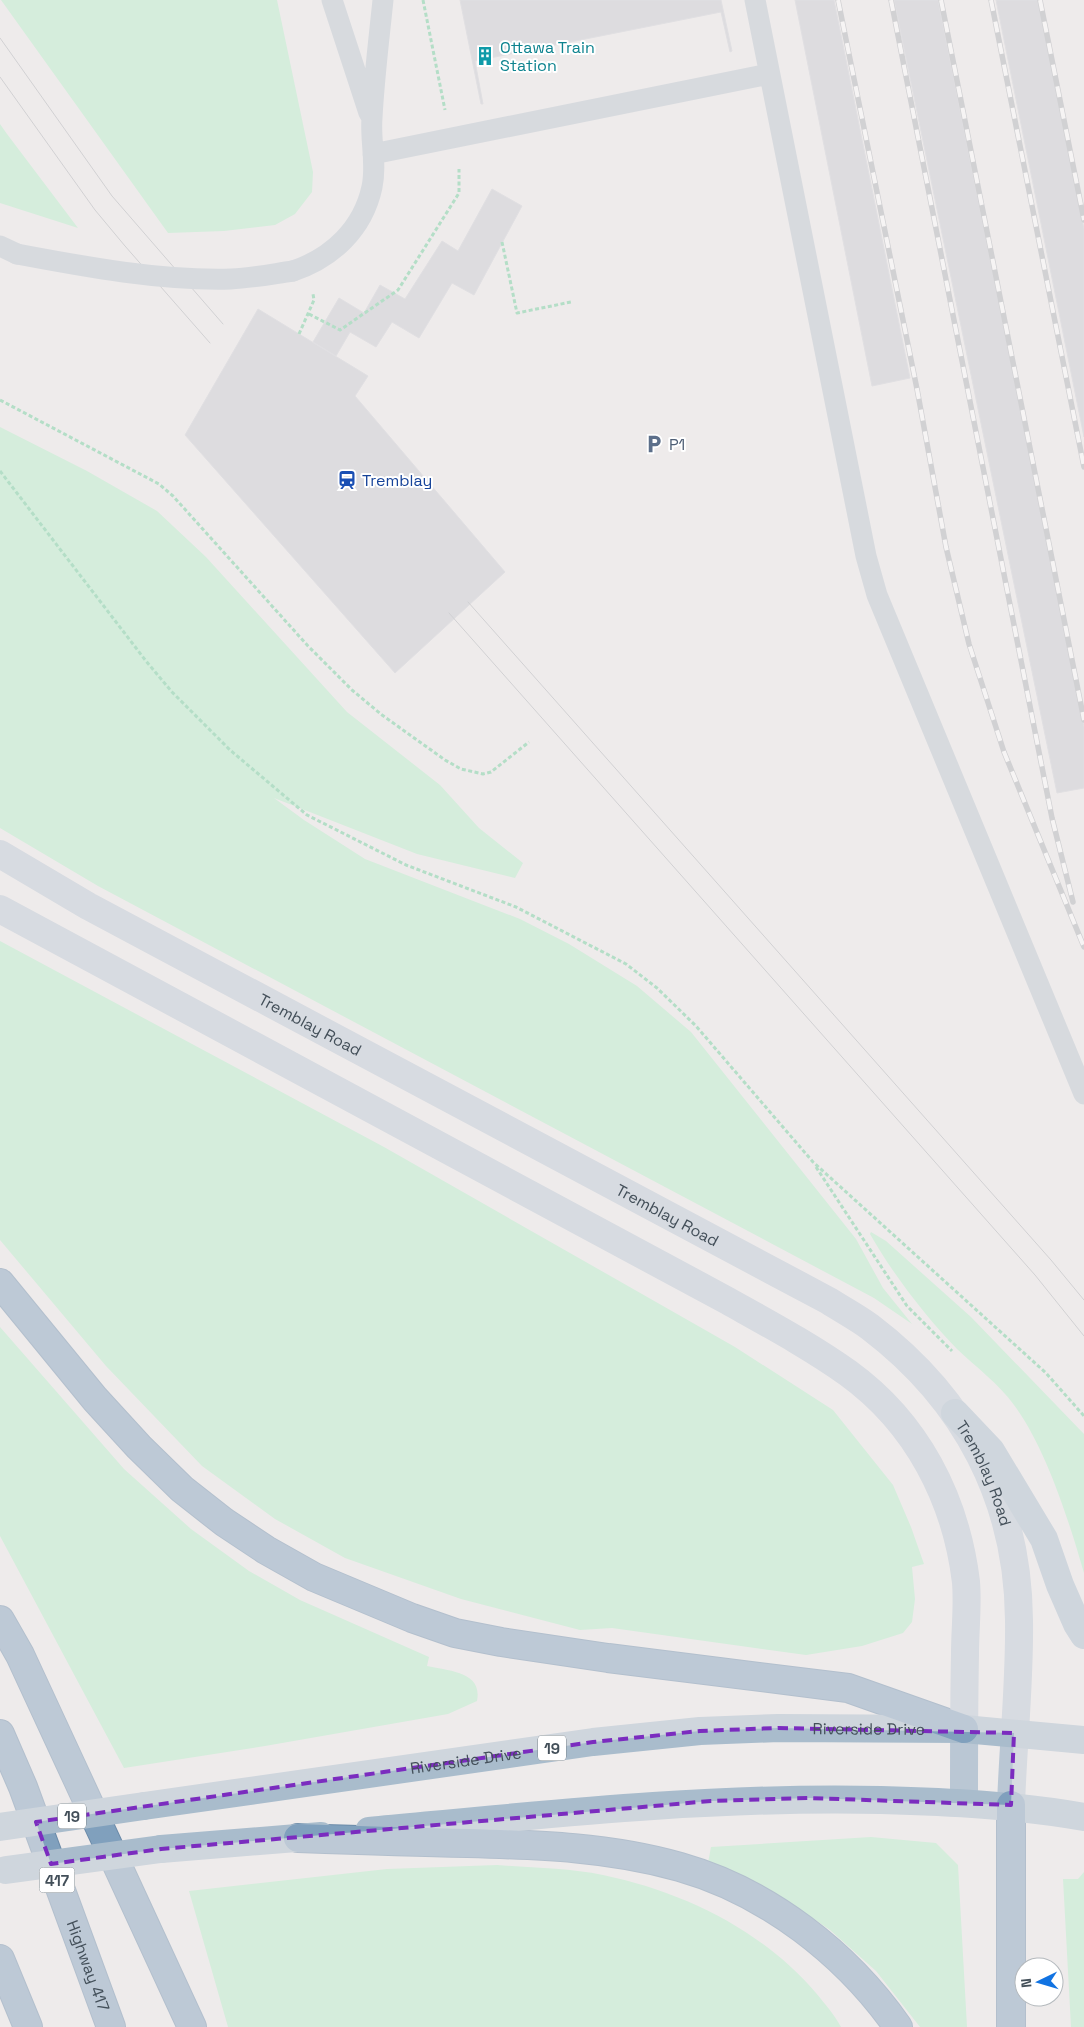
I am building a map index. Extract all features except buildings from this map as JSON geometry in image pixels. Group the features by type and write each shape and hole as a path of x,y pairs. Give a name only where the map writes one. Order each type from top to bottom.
{"highway":[{"path":"0,1284 95,1399 139,1447 182,1489 252,1541 314,1577 412,1618 455,1633 608,1658 848,1688 964,1729"},
{"path":"0,1620 32,1681 192,2027"},
{"name":"Highway 417","path":"0,1734 23,1787 111,2027"},
{"path":"1011,1806 1012,2027"},
{"path":"298,1838 555,1846 617,1853 682,1867 727,1885 772,1909 809,1932 845,1962 879,2000 898,2027"},
{"path":"0,1959 28,2027"}],"main road":[{"path":"955,1413 991,1451 1044,1539 1060,1585 1077,1624 1084,1635"},
{"name":"Riverside Drive","path":"0,1827 592,1742 700,1731 778,1728 964,1729 1084,1740"},
{"path":"3,1871 161,1849 711,1801 809,1798 964,1802 1011,1806 1084,1817"}],"street":[{"name":"Tremblay Road","path":"0,854 88,906 829,1301 869,1326 899,1351 926,1378 955,1413 981,1456 998,1493 1010,1534 1019,1618 1018,1683 1011,1806"},
{"path":"0,909 697,1284 800,1342 850,1374 890,1410 925,1455 949,1503 960,1546 966,1584 964,1802"}],"lane":[{"path":"332,0 371,120"},
{"path":"9,250 77,265 167,276 232,279 299,269 327,254 349,236 362,214 372,186 371,120 383,0"},
{"path":"755,0 864,547 876,595 1084,1094"},
{"path":"373,154 769,74"}],"path":[{"path":"423,0 446,113"},
{"path":"309,314 340,330 398,290 460,193 459,169"},
{"path":"502,242 516,313 571,302"},
{"path":"299,269 314,300 299,334"},
{"path":"0,400 159,484 173,496 308,646 352,690 382,716 445,760 461,770 483,774 491,772 529,742"},
{"path":"0,471 172,692 230,750 307,815 406,865 516,907 626,964 657,988 696,1026 813,1162 1046,1373 1084,1416"},
{"path":"813,1162 907,1306 952,1351"}],"highlighted area":[{"path":"778,1728 1014,1733 1011,1805 809,1798 711,1801 161,1849 51,1864 36,1822 593,1742 700,1731"}],"green space":[{"path":"1,0 277,0 313,172 312,192 295,214 275,225 224,231 168,233"},
{"path":"0,124 7,134 78,228 0,203"},
{"path":"0,427 87,471 157,511 206,557 347,712 440,785 479,828 523,863 515,878 417,854 274,798 304,820 365,859 520,919 569,944 637,986 691,1032 856,1239 883,1288 912,1324 874,1298 98,886 0,828"},
{"path":"0,941 384,1147 735,1347 833,1410 893,1485 911,1527 924,1564 912,1567 915,1599 912,1622 903,1633 862,1646 806,1655 612,1628 580,1630 461,1599 345,1558 275,1519 202,1466 106,1366 0,1240"},
{"path":"871,1232 886,1241 971,1317 1084,1434 1084,1573 1055,1486 1026,1422 1001,1390 957,1349 933,1323 899,1279 870,1234"},
{"path":"0,1327 124,1469 191,1529 249,1571 300,1600 429,1657 427,1666 454,1671 469,1678 475,1684 477,1701 448,1714 124,1768 0,1536"},
{"path":"871,1837 936,1843 958,1865 967,2027 920,2027 876,1971 830,1930 789,1902 708,1863 711,1847"},
{"path":"497,1865 603,1875 633,1882 692,1903 746,1932 771,1950 816,1993 841,2027 228,2027 189,1891 387,1869"},
{"path":"1084,1872 1084,2027 1071,2027 1063,1879 1078,1879"}],"tram line":[{"path":"0,38 112,196 223,324"},
{"path":"0,77 95,210 210,343"},
{"path":"468,602 1051,1260 1084,1300"},
{"path":"449,613 1035,1275 1084,1336"}],"railway":[{"path":"838,0 917,389 946,547 969,644 1004,752 1084,947"},
{"path":"891,0 1052,818 1073,902"},
{"path":"941,0 1084,720"},
{"path":"991,0 1084,467"},
{"path":"1040,0 1084,220"}],"place":[{"name":"Ottawa Train Station","path":"485,56"},
{"name":"P1","path":"654,444"},
{"name":"Tremblay","path":"347,480"}]}
